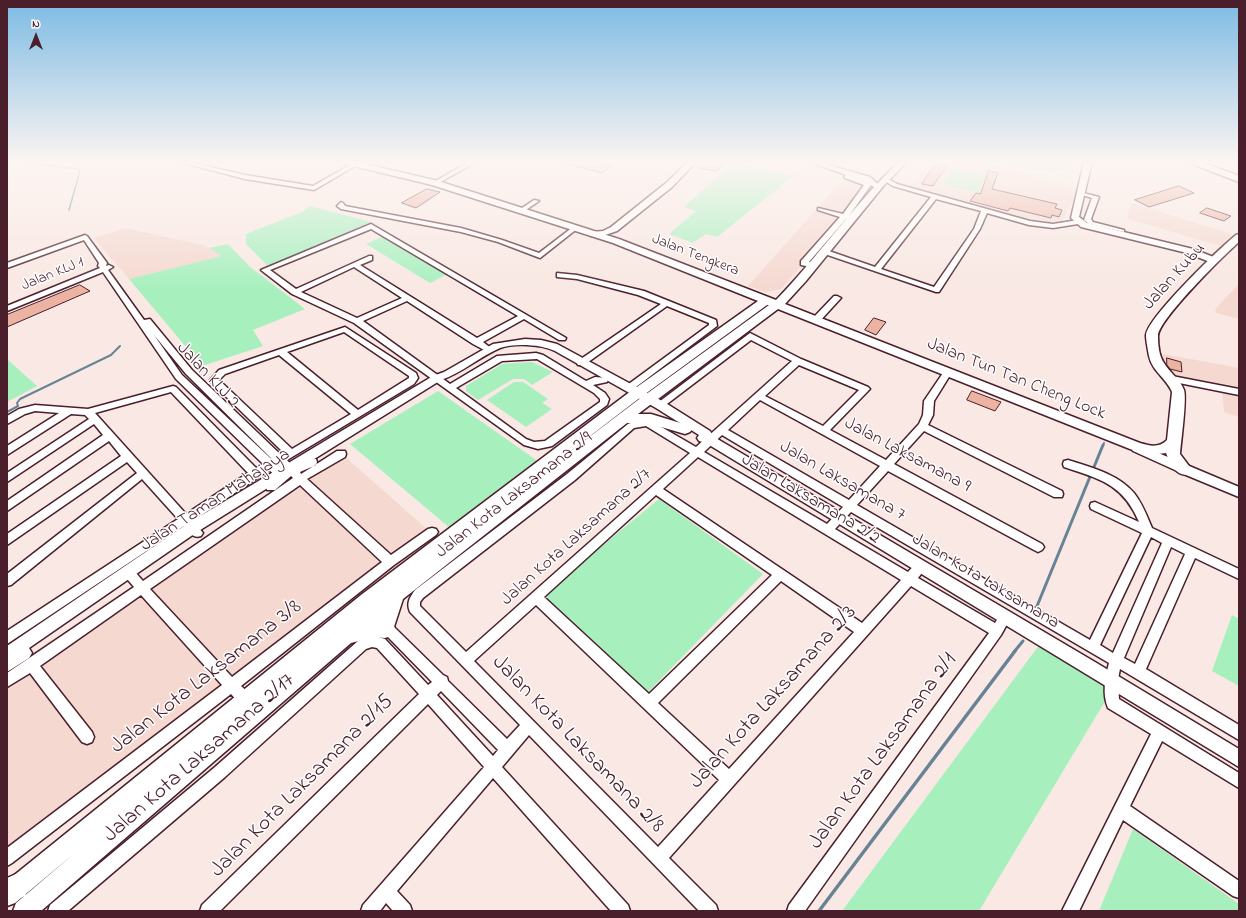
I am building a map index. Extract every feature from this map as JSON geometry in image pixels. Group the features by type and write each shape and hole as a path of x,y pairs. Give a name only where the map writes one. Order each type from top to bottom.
{"main road":[{"name":"Jalan Tengkera","path":"502,205 616,241 778,304"},
{"path":"24,911 344,637 376,617 642,397 761,311 778,304 813,266 848,217 860,205"},
{"name":"Jalan Kubu","path":"1185,470 1175,458 1173,448 1178,407 1178,392 1172,379 1159,366 1155,358 1152,335 1154,329 1163,316 1213,260 1239,238"},
{"path":"739,289 775,293 785,289 802,278"},
{"path":"802,278 794,297 796,305 804,315"},
{"path":"739,289 755,299 761,311"},
{"path":"761,311 767,300"},
{"name":"Jalan Tun Tan Cheng Lock","path":"778,304 1135,446"},
{"path":"761,311 804,315"},
{"path":"10,891 238,692 376,617 392,603 399,592 624,418 642,397"},
{"path":"624,418 651,419 685,429"},
{"path":"1135,446 1150,450 1164,450 1174,441"}],"street":[{"path":"341,205 343,208 404,217 500,241 531,254 540,256 575,228"},
{"path":"521,212 531,205"},
{"path":"594,234 605,233 614,229 644,205"},
{"path":"813,266 804,263 848,217 856,205"},
{"path":"876,270 928,205"},
{"path":"964,205 1043,226 1054,226 1078,222"},
{"path":"1078,205 1075,218 1078,222 1084,225 1190,251 1213,260"},
{"path":"1093,205 1087,220 1091,223 1122,231"},
{"path":"820,209 848,217"},
{"path":"823,252 936,290 977,229 984,211"},
{"path":"444,380 500,358 540,357 604,396 604,403 546,446 539,446 523,441 444,380 357,321 295,292 265,270 371,226 562,338"},
{"path":"614,229 612,237 616,241"},
{"name":"Jalan KLJ 2","path":"7,266 85,237 145,324 179,377 270,464 288,471"},
{"path":"295,292 369,258"},
{"path":"354,264 488,350"},
{"name":"Jalan KLJ 1","path":"7,309 106,266"},
{"path":"560,275 577,277 641,292 713,322 713,326 642,397"},
{"path":"357,321 407,298"},
{"path":"816,320 837,298"},
{"path":"583,364 667,303"},
{"path":"476,342 524,316"},
{"name":"Jalan KLJ 2","path":"145,324 189,372 288,471"},
{"path":"288,471 291,454 411,382 414,378 413,375 345,329 222,372 214,380 291,454"},
{"path":"642,397 750,336 798,361 865,389 824,431"},
{"name":"Jalan Taman Mahajaya","path":"191,527 271,487 288,471 312,462 444,380 488,350 505,344 541,343 553,346 642,397"},
{"path":"280,351 357,414"},
{"name":"Jalan Kota Laksamana 2/7","path":"466,660 798,361"},
{"name":"Jalan Taman Mahajaya","path":"583,364 590,372 604,380 642,397"},
{"path":"827,531 923,426 928,415 929,401 948,372"},
{"path":"1172,379 1239,392"},
{"name":"Jalan Taman Mahajaya","path":"7,665 134,579 191,527 444,380"},
{"path":"585,385 594,380 604,380"},
{"path":"7,478 91,416 174,389 255,474"},
{"name":"Jalan Laksamana 9","path":"759,396 1038,547"},
{"name":"Jalan Kota Laksamana","path":"642,397 685,429 702,438 710,440 1111,679 1239,759"},
{"name":"Jalan Kota Laksamana","path":"642,397 706,434 710,440"},
{"path":"7,421 22,411 36,408 70,411 91,416 191,527"},
{"path":"7,451 70,411"},
{"name":"Jalan Laksamana 2/2","path":"648,423 997,631"},
{"name":"Jalan Kota Laksamana 2/9","path":"414,608 414,600 419,594 571,477 631,426 648,423"},
{"path":"923,426 1058,494"},
{"name":"Jalan Laksamana 7","path":"721,430 1092,648 1138,672 1239,733"},
{"path":"7,507 109,436"},
{"name":"Jalan Tun Tan Cheng Lock","path":"1135,446 1185,470 1239,492"},
{"path":"7,681 31,664 134,579 288,471 341,454"},
{"path":"7,540 128,456"},
{"path":"7,638 191,527 255,474 270,464"},
{"path":"1068,464 1096,475 1128,493 1135,502 1148,531 1092,648"},
{"path":"288,471 390,562"},
{"path":"7,581 143,473"},
{"path":"655,489 863,631"},
{"path":"1095,506 1239,574"},
{"name":"Jalan Kota Laksamana 3/8","path":"7,858 238,692 390,562 432,532"},
{"path":"1168,541 1116,661 1111,679 1113,704 1239,781"},
{"path":"1138,672 1192,552"},
{"name":"Jalan Kota Laksamana 2/3","path":"658,858 921,566"},
{"path":"648,703 780,574"},
{"path":"134,579 238,692"},
{"name":"Jalan Taman Mahajaya","path":"7,655 134,579"},
{"path":"536,597 729,779"},
{"name":"Jalan Kota Laksamana 2/8","path":"414,608 658,858 705,909"},
{"name":"Jalan Kota Laksamana 2/1","path":"796,911 997,631 1005,616"},
{"path":"376,617 442,681 508,750"},
{"name":"Jalan Kota Laksamana 2/17","path":"56,911 220,772 362,645 372,641 381,643 428,693"},
{"path":"31,664 87,737"},
{"name":"Jalan Kota Laksamana 2/15","path":"208,911 428,693 442,681"},
{"path":"428,693 622,911"},
{"path":"369,911 494,768 529,725"},
{"path":"1070,911 1159,732"},
{"path":"1121,809 1239,890"},
{"path":"386,891 404,911"}],"shaded area":[{"path":"820,205 854,205 781,289 766,292 748,286"},
{"path":"979,205 1071,205 1061,223 1033,220"},
{"path":"1131,205 1137,205 1232,234 1221,246 1127,219"},
{"path":"125,228 203,245 223,256 129,279 94,238"},
{"path":"1239,284 1239,319 1217,313 1215,310 1217,307"},
{"path":"1163,354 1239,368 1239,417 1224,412 1222,389 1182,383 1165,368"},
{"path":"336,449 436,537 7,865 7,670"}],"green space":[{"path":"686,205 757,205 717,237 706,234 693,243 669,234 696,211 684,207"},
{"path":"310,206 371,222 268,266 246,244 246,234 302,212"},
{"path":"384,236 448,274 430,283 366,244"},
{"path":"228,244 249,266 305,309 253,330 263,346 202,366 129,279 222,256 209,248"},
{"path":"7,359 37,386 7,402"},
{"path":"532,362 553,372 532,385 524,379 513,379 478,400 466,391 466,386 502,364"},
{"path":"514,382 523,382 548,399 542,403 552,409 526,427 487,400"},
{"path":"438,391 539,462 450,528 350,444"},
{"path":"659,499 763,574 648,692 542,595"},
{"path":"1232,615 1239,619 1239,686 1212,671"},
{"path":"1040,644 1113,688 979,911 842,911"},
{"path":"1133,829 1239,904 1239,911 1099,911"}],"building":[{"path":"407,205 421,205 416,208"},
{"path":"985,205 1057,205 1055,208 1062,210 1059,217 1052,215 1051,218 1010,208 1008,211"},
{"path":"1145,205 1156,205 1149,207"},
{"path":"1207,208 1231,216 1224,221 1200,213"},
{"path":"80,285 90,291 7,327 7,315"},
{"path":"874,318 886,322 876,335 865,330"},
{"path":"1167,358 1181,362 1182,372 1170,369 1167,365"},
{"path":"972,391 1001,402 995,411 967,400"}],"waterway":[{"path":"69,210 70,205"},
{"path":"7,412 18,406 17,403 20,399 111,355 120,346"},
{"path":"1035,611 1103,445"},
{"path":"1014,652 1023,641"},
{"path":"819,911 1015,651"}]}
